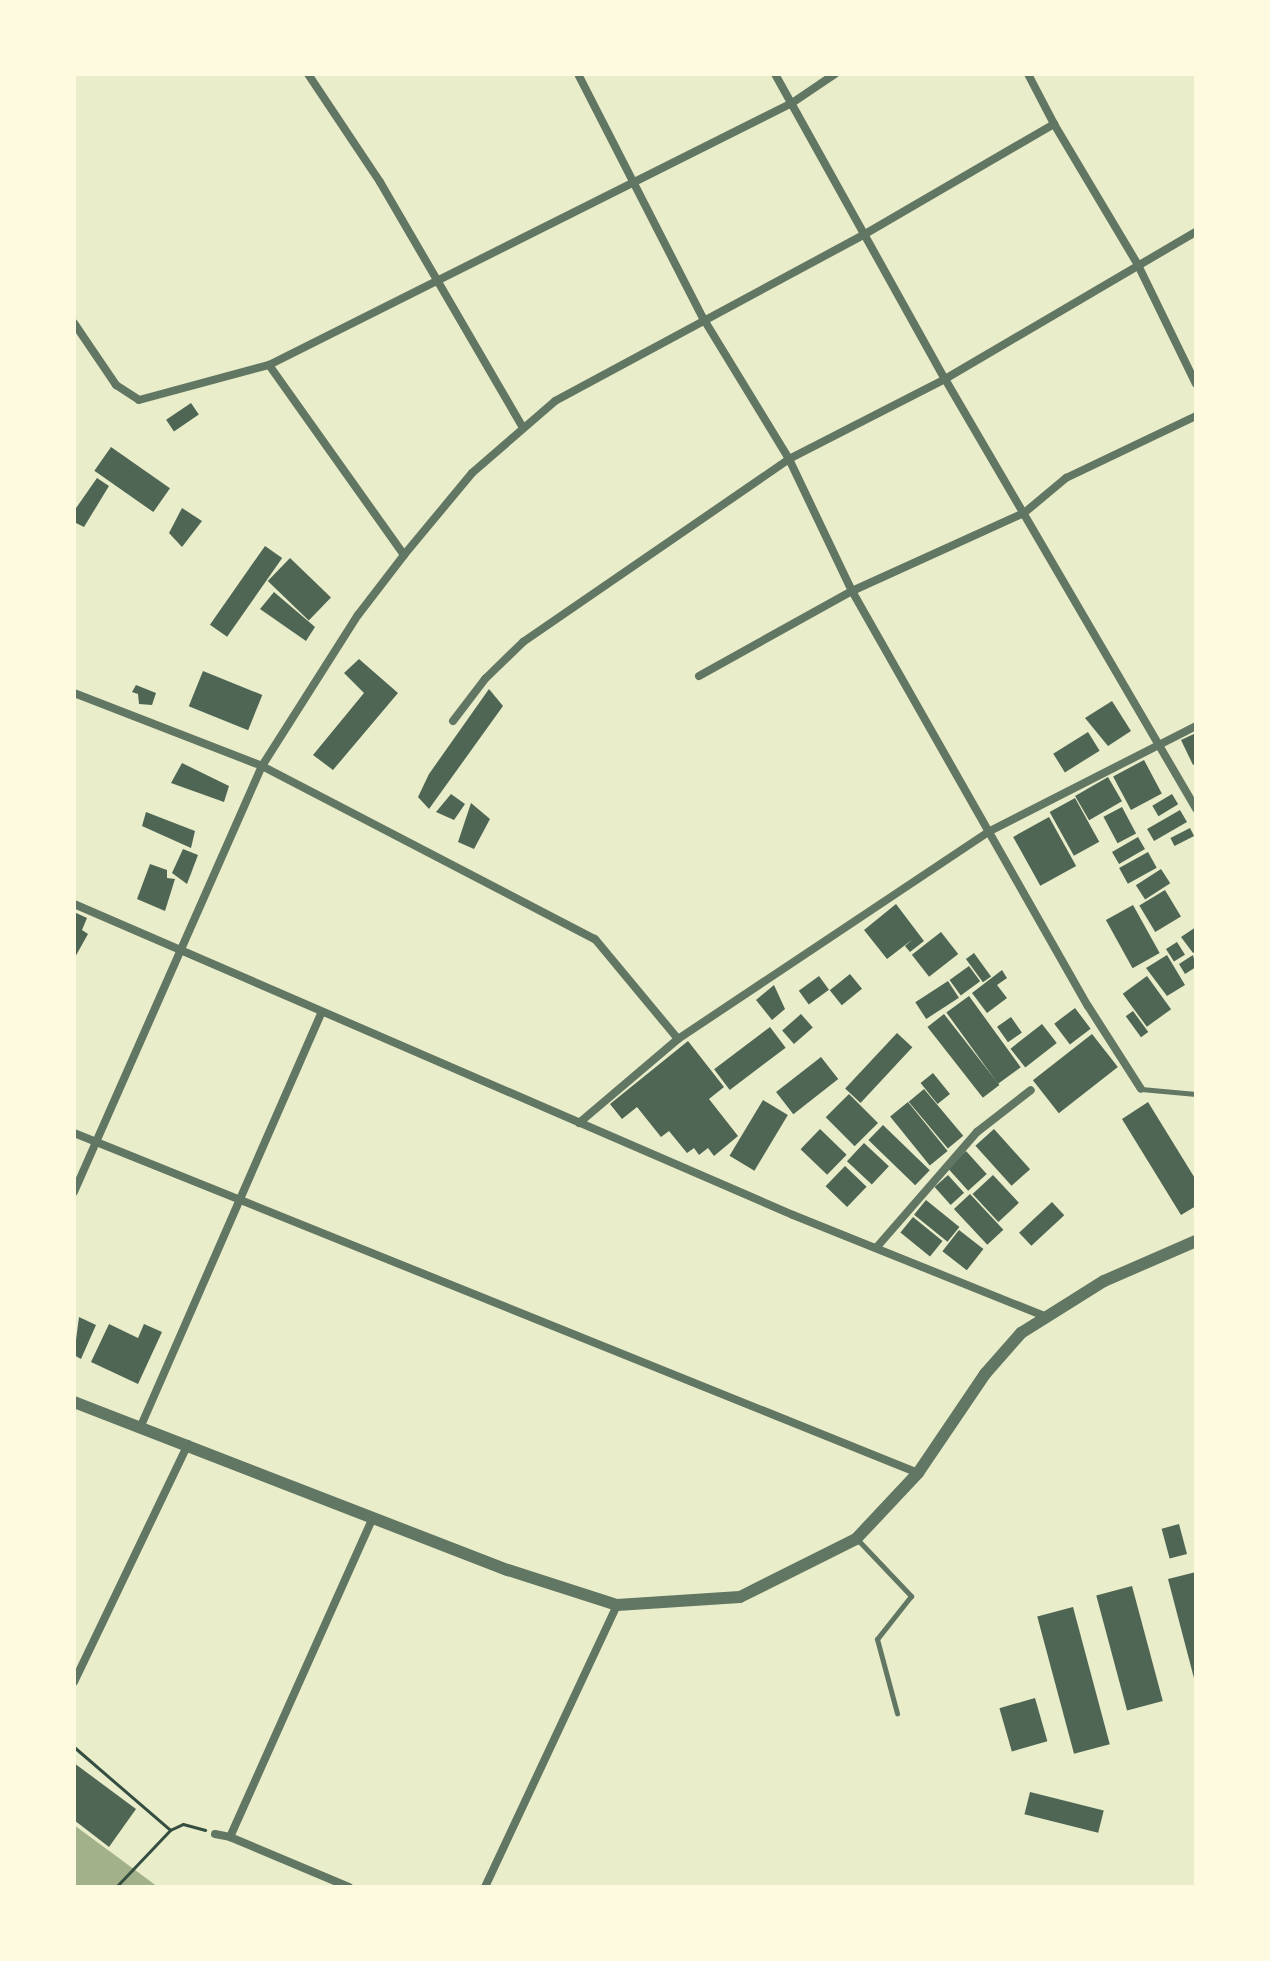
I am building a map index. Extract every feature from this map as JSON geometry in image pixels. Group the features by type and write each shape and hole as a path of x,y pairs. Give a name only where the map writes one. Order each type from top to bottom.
{"street":[{"path":"308,74 440,282 522,426"},
{"path":"578,74 703,318 789,459 852,591 988,832 1141,1089"},
{"path":"775,74 945,379 1161,744 1196,809"},
{"path":"74,323 116,385 139,400 269,365 792,103 835,74"},
{"path":"1028,74 1054,124 1138,265 1196,384"},
{"path":"74,1192 262,766 358,615 472,473 522,426 555,401 703,318 865,234 1054,124"},
{"path":"453,721 485,679 523,642 789,459 945,379 1196,232"},
{"path":"269,365 404,555"},
{"path":"699,676 852,591 1024,513 1066,478 1196,416"},
{"path":"74,693 262,766 595,939 678,1039"},
{"path":"579,1123 678,1039 988,832 1196,726"},
{"path":"74,904 181,949 321,1014 1044,1316"},
{"path":"140,1428 237,1198 321,1014"},
{"path":"876,1248 977,1132 1031,1090"},
{"path":"74,1133 918,1473"},
{"path":"74,1402 508,1570 617,1605 740,1597 856,1539 918,1473 985,1374 1044,1316 1104,1281 1196,1241"},
{"path":"74,1682 188,1444"},
{"path":"230,1837 373,1518"},
{"path":"485,1887 617,1605"},
{"path":"215,1834 230,1837 349,1887"}],"lane":[{"path":"1141,1089 1196,1094"},
{"path":"856,1539 911,1596 877,1639 897,1713"}],"path":[{"path":"74,1747 170,1830"},
{"path":"116,1887 170,1830 183,1824 215,1834"}],"shaded area":[{"path":"74,1825 131,1867 158,1887 74,1887"}],"building":[{"path":"191,403 199,415 174,431 166,420"},
{"path":"111,447 170,488 153,512 94,471"},
{"path":"97,478 109,486 84,527 74,522 74,511"},
{"path":"182,508 202,521 182,547 169,533"},
{"path":"265,546 282,558 227,637 210,625"},
{"path":"290,558 331,598 309,621 268,581"},
{"path":"274,592 315,627 306,641 260,609"},
{"path":"359,659 398,693 333,770 313,755 364,693 344,673"},
{"path":"203,671 262,695 248,730 189,706"},
{"path":"136,685 156,693 152,705 139,704 138,694 132,692"},
{"path":"489,689 503,706 429,809 418,797 429,774"},
{"path":"1112,701 1131,731 1108,746 1085,718"},
{"path":"1088,732 1100,751 1065,772 1053,754"},
{"path":"1196,733 1196,763 1193,765 1181,740"},
{"path":"1144,760 1162,794 1131,810 1113,776"},
{"path":"182,763 229,786 224,802 171,783"},
{"path":"1108,777 1122,801 1089,820 1075,796"},
{"path":"451,794 465,804 454,820 436,812"},
{"path":"1172,794 1178,804 1158,816 1152,806"},
{"path":"1075,798 1099,842 1074,856 1050,812"},
{"path":"471,803 490,819 474,849 458,842"},
{"path":"1122,807 1136,833 1118,843 1103,817"},
{"path":"1180,810 1187,822 1154,841 1147,829"},
{"path":"146,812 195,831 191,848 142,826"},
{"path":"1049,817 1076,866 1040,886 1013,837"},
{"path":"1190,828 1194,836 1174,846 1170,838"},
{"path":"1138,837 1145,849 1119,864 1112,852"},
{"path":"183,849 198,855 187,884 172,873"},
{"path":"1148,852 1157,868 1128,884 1119,868"},
{"path":"150,864 167,870 167,878 175,879 165,911 137,899"},
{"path":"1161,869 1170,883 1145,900 1136,885"},
{"path":"1165,890 1181,917 1155,932 1139,905"},
{"path":"896,904 924,941 910,952 905,946 913,939 887,959 864,930"},
{"path":"1133,905 1160,953 1133,968 1106,920"},
{"path":"74,912 87,918 82,930 88,934 74,959"},
{"path":"1196,927 1196,951 1193,953 1181,937"},
{"path":"941,932 958,954 929,977 912,955"},
{"path":"1177,942 1185,955 1174,962 1166,949"},
{"path":"974,953 991,976 983,982 966,959"},
{"path":"1167,955 1185,985 1167,996 1146,968"},
{"path":"1193,955 1196,967 1185,974 1179,964"},
{"path":"969,966 980,981 961,995 950,980"},
{"path":"1002,970 1007,978 997,985 1007,998 987,1013 972,993"},
{"path":"850,974 862,989 842,1005 830,990"},
{"path":"819,976 829,990 809,1004 799,991"},
{"path":"1147,976 1171,1009 1147,1027 1123,994"},
{"path":"948,981 959,998 926,1019 915,1002"},
{"path":"774,985 785,1009 772,1020 756,1000"},
{"path":"969,996 1021,1067 998,1084 946,1012"},
{"path":"1075,1008 1091,1029 1070,1044 1054,1024"},
{"path":"1133,1011 1148,1032 1141,1037 1126,1016"},
{"path":"801,1014 813,1028 794,1044 782,1030"},
{"path":"944,1014 999,1085 983,1098 927,1027"},
{"path":"1011,1017 1022,1033 1008,1042 997,1027"},
{"path":"1042,1024 1057,1043 1025,1068 1010,1049"},
{"path":"770,1027 786,1048 730,1090 714,1069"},
{"path":"897,1033 912,1047 861,1103 845,1089"},
{"path":"1092,1034 1118,1067 1059,1113 1033,1080"},
{"path":"688,1041 724,1087 709,1099 738,1136 714,1156 708,1148 699,1155 694,1148 687,1153 669,1131 661,1137 637,1107 622,1119 610,1104"},
{"path":"821,1057 838,1079 793,1114 776,1092"},
{"path":"933,1073 950,1094 938,1104 921,1083"},
{"path":"924,1089 963,1136 948,1149 909,1102"},
{"path":"849,1094 878,1123 855,1146 826,1117"},
{"path":"763,1100 788,1115 754,1171 730,1156"},
{"path":"908,1102 948,1151 930,1165 890,1116"},
{"path":"1148,1102 1196,1180 1196,1206 1181,1215 1122,1119"},
{"path":"883,1125 930,1170 915,1185 868,1140"},
{"path":"820,1129 847,1155 827,1175 801,1149"},
{"path":"994,1129 1030,1169 1012,1186 975,1146"},
{"path":"864,1143 889,1166 872,1184 847,1161"},
{"path":"966,1151 987,1174 968,1191 947,1168"},
{"path":"845,1166 867,1187 847,1207 826,1186"},
{"path":"948,1175 964,1193 951,1205 935,1187"},
{"path":"993,1175 1019,1203 998,1222 973,1194"},
{"path":"970,1194 1003,1230 987,1245 954,1209"},
{"path":"926,1200 959,1227 947,1242 914,1215"},
{"path":"1052,1202 1064,1215 1031,1246 1019,1233"},
{"path":"913,1217 943,1241 930,1256 900,1233"},
{"path":"959,1230 983,1249 967,1270 942,1251"},
{"path":"79,1317 96,1325 81,1359 74,1355"},
{"path":"109,1324 138,1338 144,1324 162,1332 138,1384 91,1362"},
{"path":"1179,1524 1187,1554 1170,1559 1162,1529"},
{"path":"1196,1572 1196,1681 1195,1682 1168,1579"},
{"path":"1132,1586 1163,1701 1127,1711 1096,1596"},
{"path":"1073,1607 1110,1744 1074,1754 1037,1617"},
{"path":"1035,1698 1047,1741 1012,1751 999,1708"},
{"path":"74,1763 136,1809 109,1847 74,1820"},
{"path":"1030,1792 1104,1810 1098,1833 1024,1814"}]}
